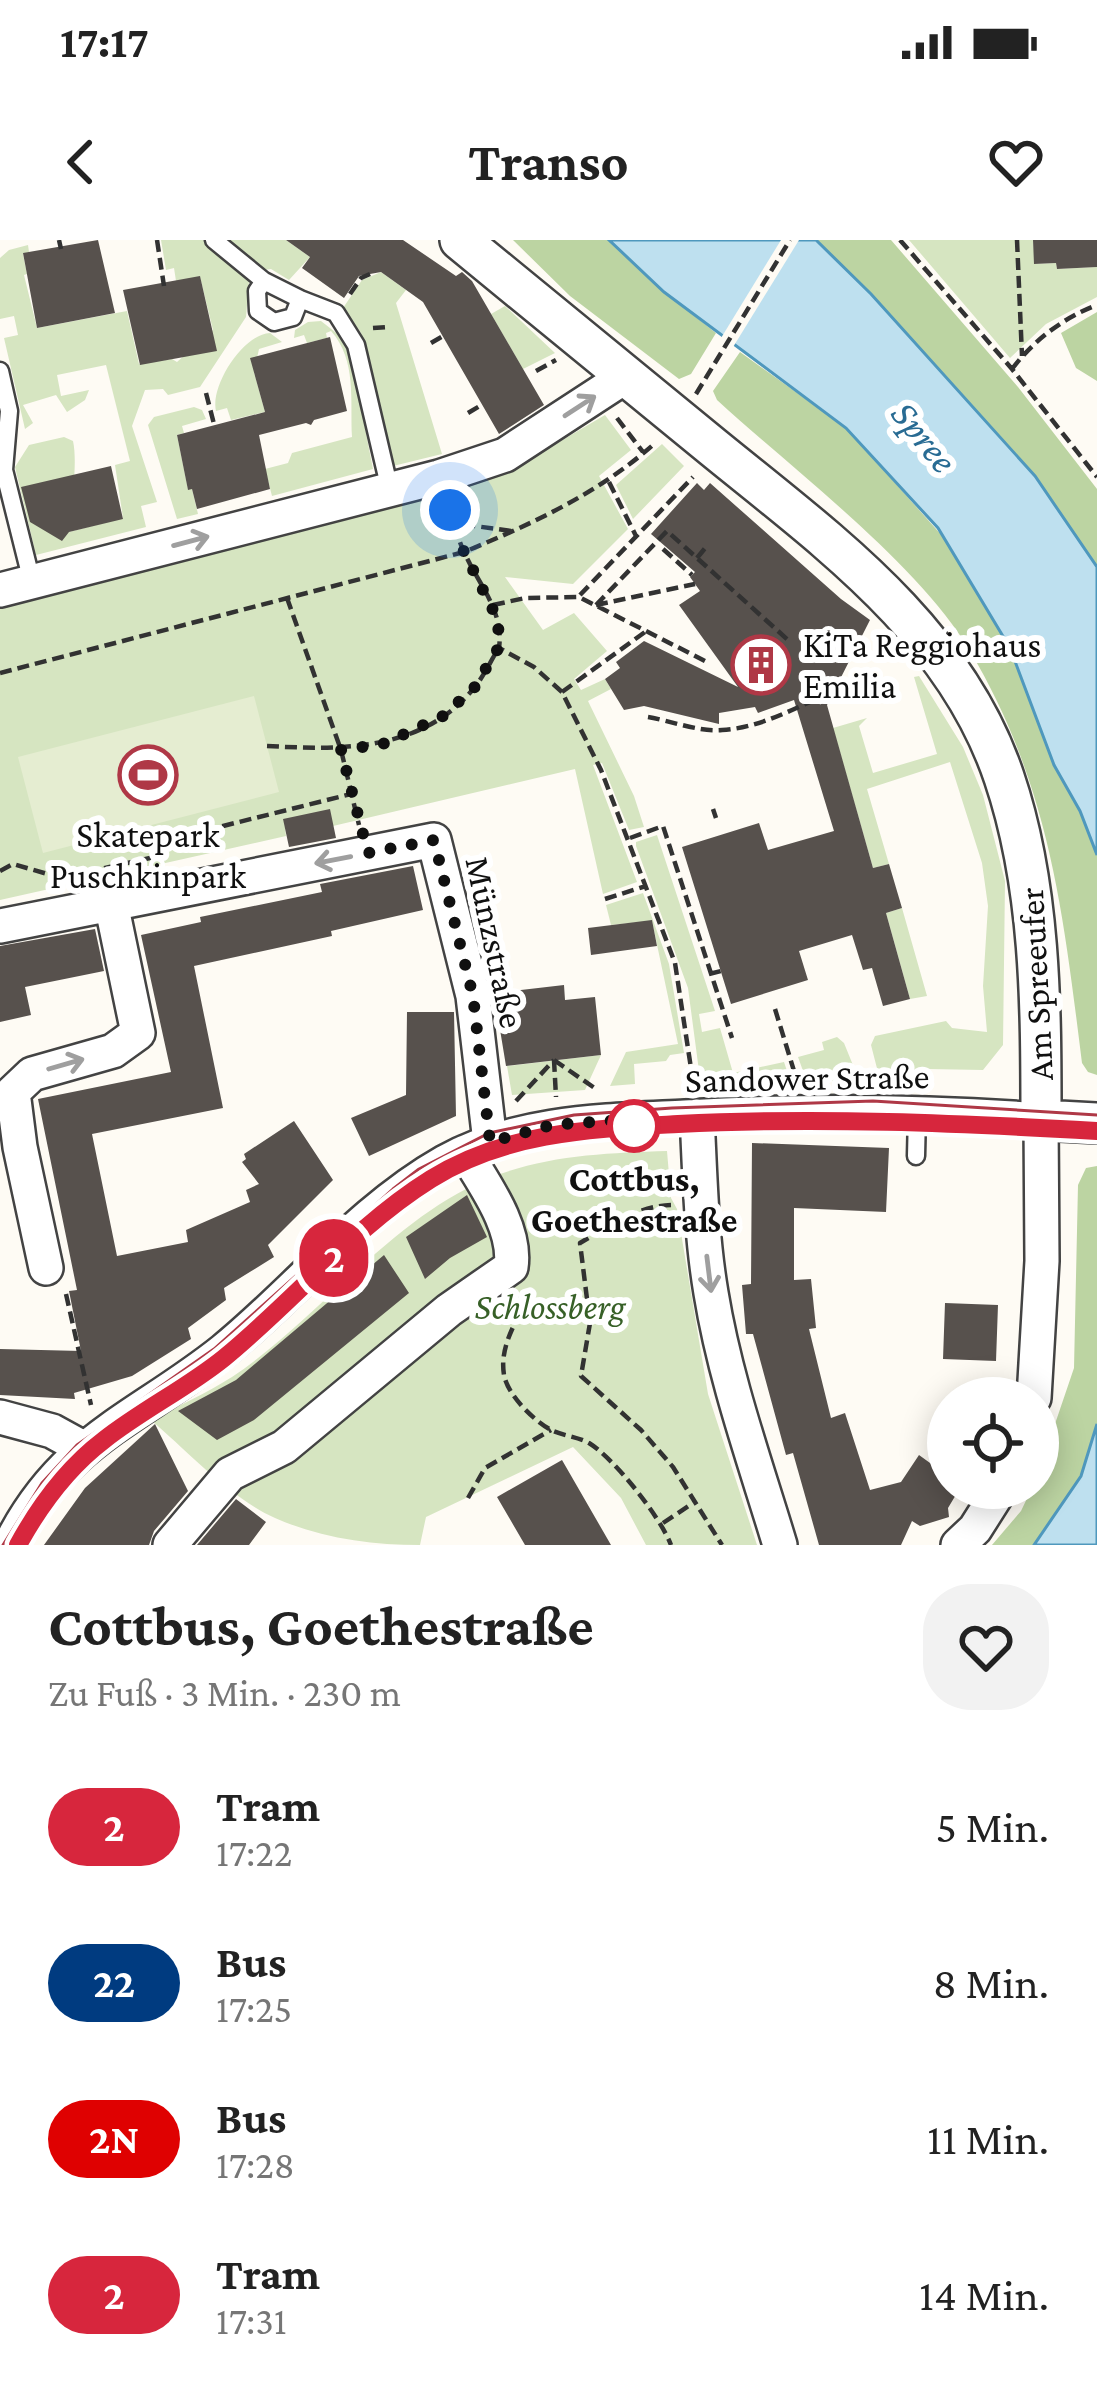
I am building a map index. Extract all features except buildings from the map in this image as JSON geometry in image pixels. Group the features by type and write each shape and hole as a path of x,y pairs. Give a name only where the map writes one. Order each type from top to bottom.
{"street":[{"name":"Am Spreeufer","path":"460,240 839,551 901,609 953,672 982,725 1004,777 1031,878 1067,1121 1042,1261 1035,1377"},
{"path":"16,586 390,490 505,455 626,376"},
{"name":"Münzstraße","path":"0,926 434,840 473,996 477,1147"},
{"path":"55,1278 10,1148 13,1092 32,1074 113,1051 138,1033 111,903"},
{"path":"696,1104 711,1294 727,1371 780,1545"},
{"name":"Sandower Straße","path":"10,1545 41,1493 83,1448 226,1349 392,1197 477,1147 552,1125 696,1104 1067,1121"},
{"path":"170,1545 230,1474 284,1447 448,1310 511,1267 508,1232 477,1147"},
{"path":"0,1417 52,1431 83,1448"},
{"path":"958,1545 987,1509"}],"lane":[{"path":"214,240 264,281 336,313 356,345 390,490"},
{"path":"264,281 255,301 265,318 274,322 293,317 300,299"},
{"path":"0,371 8,412 4,470 16,586"},
{"path":"916,1156 917,1114"}],"path":[{"path":"59,240 61,249"},
{"path":"157,240 164,286"},
{"path":"0,673 464,552 517,531 609,482 678,417 790,240"},
{"path":"900,240 1012,369 1097,477"},
{"path":"1016,240 1022,356"},
{"path":"336,313 361,278 370,274"},
{"path":"1012,369 1064,322 1097,304"},
{"path":"430,343 443,336"},
{"path":"536,371 566,354"},
{"path":"206,393 215,428"},
{"path":"468,413 482,404"},
{"path":"613,414 644,453"},
{"path":"578,597 701,469"},
{"path":"609,482 639,533 649,537"},
{"path":"267,746 341,750 383,744 443,716 474,688 499,647 501,634 493,604 464,552 444,491"},
{"path":"450,510 475,526 517,531"},
{"path":"596,605 667,531 788,640"},
{"path":"697,558 706,547"},
{"path":"663,549 692,574"},
{"path":"596,605 695,584"},
{"path":"493,604 578,597 707,662"},
{"path":"287,598 341,750 368,853"},
{"path":"562,692 646,631"},
{"path":"499,647 534,667 562,692 601,770 682,988 696,1104"},
{"path":"648,717 719,731 755,723 848,684 874,680"},
{"path":"0,871 13,864 51,875 150,858 215,827 351,794"},
{"path":"713,809 716,818"},
{"path":"628,839 663,826 732,1038"},
{"path":"605,899 646,886"},
{"path":"709,974 721,970"},
{"path":"775,1009 798,1083"},
{"path":"554,1060 596,1089"},
{"path":"554,1060 556,1097"},
{"path":"516,1102 554,1060"},
{"path":"680,1204 655,1205 580,1243 590,1323 581,1376 673,1467 722,1545"},
{"path":"55,1278 91,1406"},
{"path":"527,1282 526,1299 507,1334 504,1377 520,1404 551,1430 586,1441 614,1462 663,1523 671,1545"},
{"path":"468,1498 485,1468 551,1430"},
{"path":"663,1523 693,1503"}],"green space":[{"path":"161,240 203,240 249,281 246,317 200,387 168,395 163,389 145,390 132,426 157,502 141,506 146,527 36,555 15,467 29,445 64,437 73,441 69,532 123,518 115,465 130,461 106,365 57,375 61,396 89,390 85,400 67,412 56,395 23,405 33,423 25,429 4,338 18,335 14,316 0,319 0,258 28,245 29,252 23,254 24,275 37,328 127,311 139,364 177,362 213,330 200,277 176,281 174,268 166,270"},
{"path":"225,240 286,240 310,257 289,280 264,270"},
{"path":"513,240 609,240 716,333 691,374 679,379 570,296"},
{"path":"816,240 891,240 1018,387 1097,489 1097,567 1035,476"},
{"path":"909,240 1033,240 1035,264 1056,263 1057,269 1097,267 1097,297 1046,324 1010,358"},
{"path":"381,272 406,290 396,303 442,454 393,466 361,333 343,308 362,280"},
{"path":"505,306 555,353 523,369 491,314"},
{"path":"1097,312 1097,381 1076,368 1061,333"},
{"path":"321,321 344,339 351,357 373,469 272,496 265,469 288,463 292,453 352,437 350,381 339,342 331,331 327,338 307,343 304,335 294,338 295,330"},
{"path":"270,333 282,342 259,349 254,372 265,412 231,420 227,408 216,411 223,376 249,342"},
{"path":"740,352 846,428 953,548 1010,648 1054,765 1080,811 1097,855 1097,1075 1082,1063 1059,902 1036,801 997,701 970,651 920,585 853,519 717,400 713,391"},
{"path":"194,407 206,419 182,426 184,433 177,435 198,514 177,519 148,425 154,417"},
{"path":"605,415 631,450 599,476 628,529 573,584 505,577 543,630 574,613 607,651 574,679 581,690 605,679 611,689 588,701 644,827 629,830 602,763 593,765 637,882 603,894 575,769 333,826 284,819 286,836 0,900 0,603 513,469"},
{"path":"662,444 684,466 633,519 616,485"},
{"path":"919,676 963,747 983,795 1005,881 1003,1045 983,1070 928,1069 918,1077 880,1080 871,1045 875,1036 946,1021 952,1028 987,1032 983,986 988,906 982,863 950,762 867,789 889,864 873,868 833,728 867,718 859,726 873,773 937,754 914,677"},
{"name":"Skatepark Puschkinpark","path":"254,696 279,792 43,853 18,757"},
{"path":"657,835 715,1011 699,1014 702,1032 720,1028 733,1073 784,1062 791,1083 701,1086 688,988 636,846"},
{"path":"643,893 669,964 684,1053 670,1055 666,1061 634,1064 635,1084 610,1086 626,1052 678,1044 652,921 611,925 606,905"},
{"path":"902,908 927,996 910,999 886,913"},
{"path":"837,1037 859,1080 807,1082 798,1057 824,1050 822,1042"},
{"path":"601,1055 585,1090 512,1095 507,1066"},
{"name":"Schlossberg","path":"667,1151 671,1198 677,1209 708,1394 757,1545 646,1545 621,1498 573,1447 426,1517 420,1545 328,1535 259,1510 210,1474 151,1420 232,1377 391,1241 458,1193 495,1176 558,1159"},
{"path":"1097,1166 1097,1424 1081,1476 1059,1508 1059,1412 1074,1368 1078,1185 1086,1168"},
{"path":"1059,1509 1034,1545 992,1545 1021,1511"}],"water":[{"name":"Spree","path":"609,240 816,240 1035,476 1097,567 1097,855 1080,811 1054,765 1010,648 938,528 846,428 664,292"},
{"path":"1097,1424 1097,1545 1034,1545 1059,1509 1081,1476"}],"pier":[{"path":"781,240 799,240 730,352 718,343"}],"tram line":[{"path":"3,1545 42,1483 77,1445 214,1349 419,1169 489,1133 574,1115 873,1101 1097,1115"},
{"name":"2","path":"18,1545 56,1486 101,1442 228,1355 396,1203 446,1170 491,1151 533,1137 603,1127 805,1119 1097,1131"}],"place":[{"name":"KiTa Reggiohaus Emilia","path":"761,665"},
{"name":"Skatepark Puschkinpark","path":"148,775"},
{"name":"Cottbus, Goethestraße","path":"634,1126"}],"route":[{"path":"450,510 464,552 493,604 501,634 499,647 474,688 443,716 383,744 341,750 358,820 368,853 434,840 473,996 490,1142 552,1125 634,1119 634,1126"}]}
